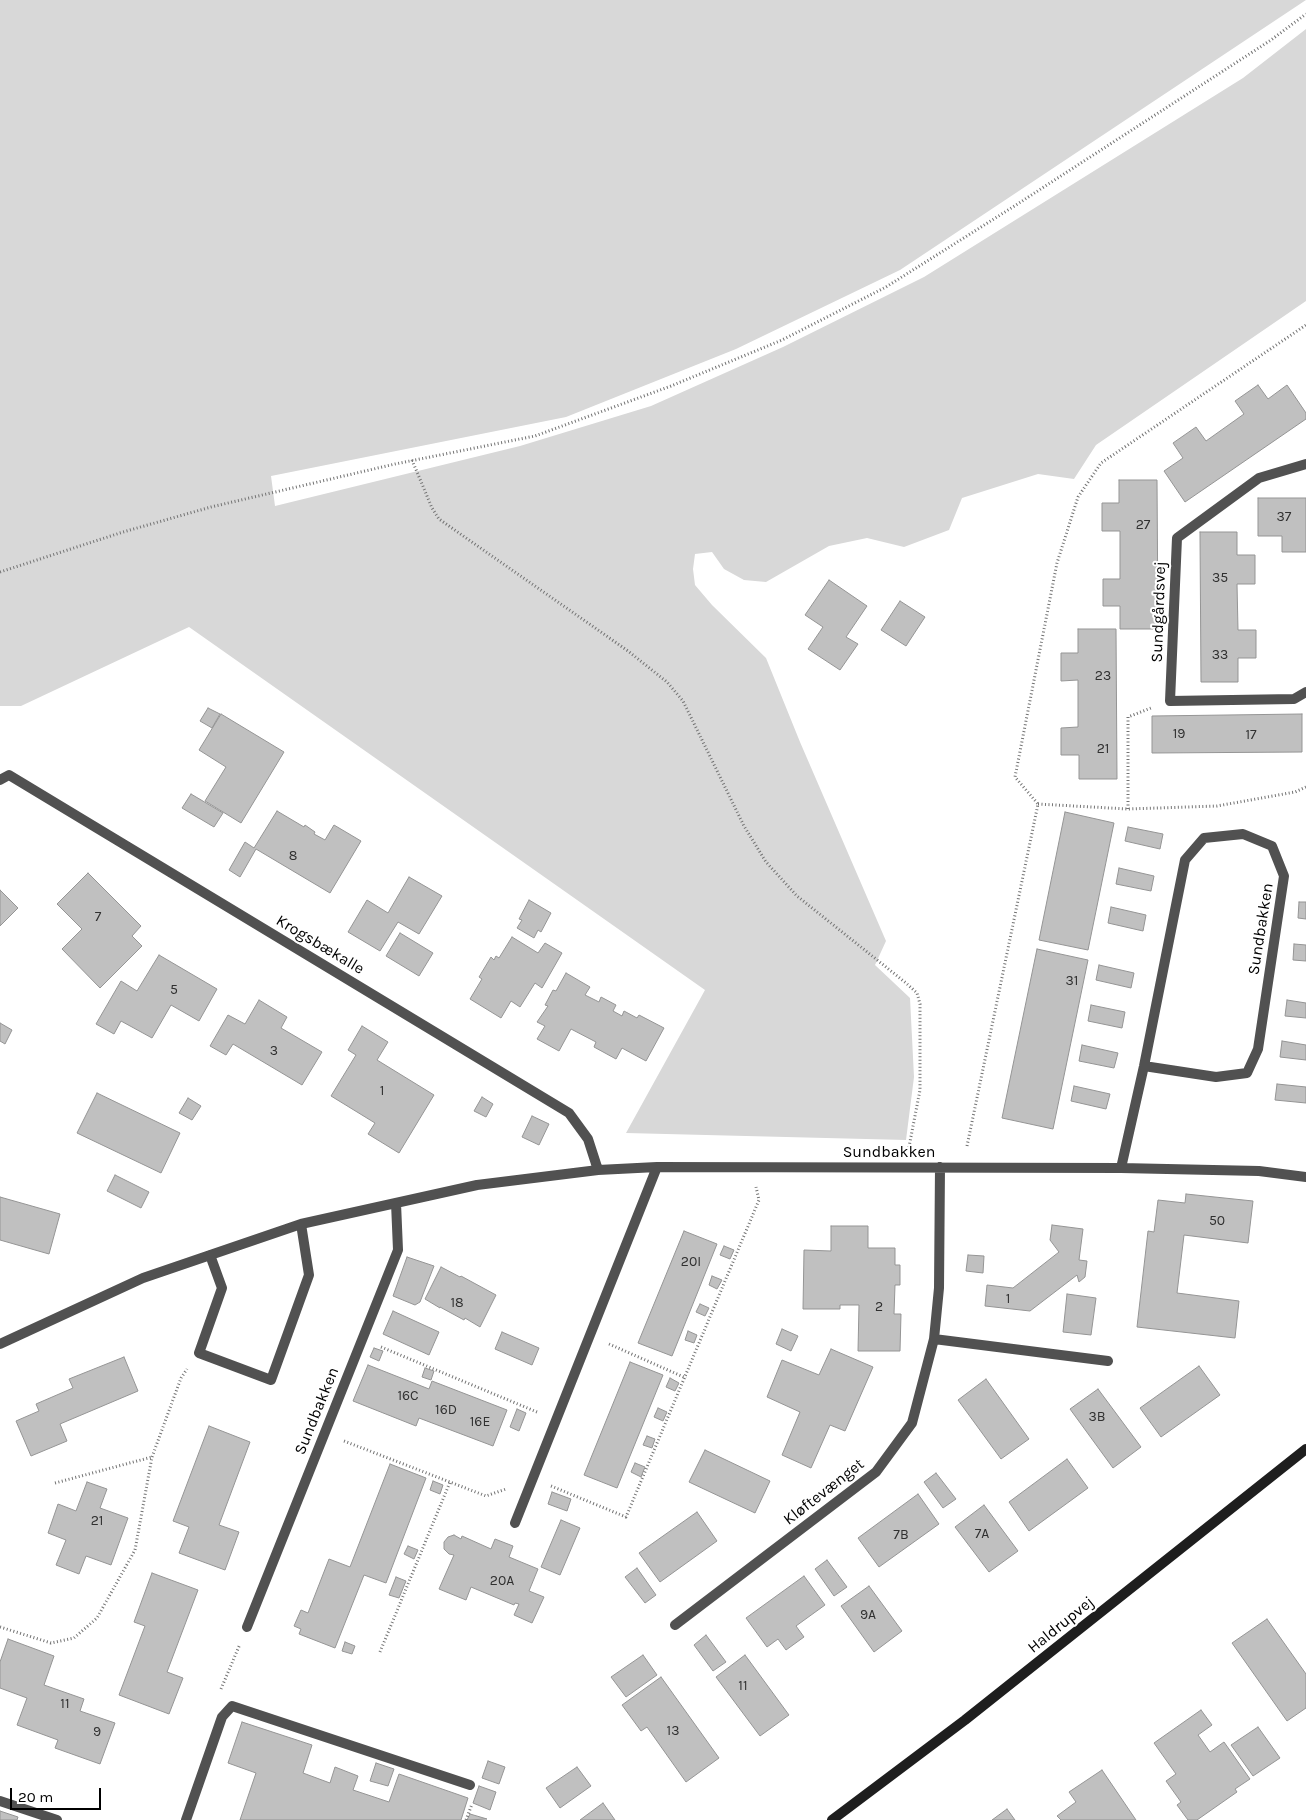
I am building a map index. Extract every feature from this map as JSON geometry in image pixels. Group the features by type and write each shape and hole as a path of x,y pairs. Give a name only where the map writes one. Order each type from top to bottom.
{"main road":[{"name":"Haldrupvej","path":"832,1820 965,1720 1306,1449"}],"street":[{"name":"Sundgårdsvej","path":"1170,702 1176,538 1259,478 1306,464"},
{"path":"1170,702 1294,699 1306,692"},
{"name":"Krogsbækalle","path":"0,780 9,775 569,1113 588,1139 598,1170"},
{"name":"Sundbakken","path":"1121,1168 1144,1066 1185,860 1204,838 1243,834 1272,846 1284,876 1258,1049 1247,1072 1216,1077 1144,1066"},
{"name":"Sundbakken","path":"0,1344 143,1278 301,1224 476,1185 598,1170 657,1167 1121,1168 1259,1171 1306,1177"},
{"path":"515,1523 657,1167"},
{"name":"Kløftevænget","path":"675,1625 876,1472 912,1423 934,1339 939,1288 940,1167"},
{"name":"Sundbakken","path":"247,1627 398,1250 396,1203"},
{"path":"210,1255 222,1288 199,1353 271,1380 309,1275 301,1224"},
{"path":"934,1339 1108,1361"},
{"path":"186,1820 222,1717 232,1706 470,1785"},
{"path":"0,1801 57,1820"}],"path":[{"path":"0,572 122,532 211,507 412,460 536,436 671,386 782,340 886,287 1263,46 1306,14"},
{"path":"1306,325 1101,463 1078,497 1057,563 1015,777 1038,804 1128,809 1217,806 1295,792 1306,788"},
{"path":"412,460 432,508 439,519 628,651 667,682 683,701 744,826 766,862 797,896 917,993 920,1004 920,1090 906,1167"},
{"path":"1128,809 1128,717 1170,702"},
{"path":"962,1167 1038,804"},
{"path":"325,1433 486,1496 533,1479 626,1517 686,1378 759,1200 752,1167"},
{"path":"590,1335 686,1378"},
{"path":"362,1339 556,1420"},
{"path":"0,1627 51,1643 74,1638 97,1618 135,1550 152,1457 181,1378 199,1353"},
{"path":"55,1483 152,1457"},
{"path":"380,1652 450,1482"},
{"path":"222,1717 220,1692 247,1627"}],"shaded area":[{"path":"0,0 1306,0 900,270 736,349 566,417 271,476 275,506 520,446 651,406 783,347 924,277 1243,78 1306,29 1306,301 1096,445 1074,479 1038,474 962,498 949,530 904,547 867,538 829,546 766,582 744,580 724,569 712,552 695,554 693,569 695,585 712,605 766,658 886,941 875,965 910,998 914,1077 906,1140 626,1133 705,990 189,627 21,706 0,706"}],"building":[{"path":"1258,385 1268,399 1287,385 1306,413 1306,419 1185,502 1164,471 1183,458 1173,443 1196,427 1206,441 1244,414 1235,401"},
{"path":"1119,480 1157,480 1158,629 1120,629 1120,606 1103,606 1103,579 1120,579 1120,531 1102,531 1102,503 1119,503"},
{"path":"1258,498 1306,498 1306,552 1282,552 1282,536 1258,536"},
{"path":"1200,532 1237,532 1237,555 1255,555 1255,584 1237,584 1238,630 1256,630 1256,658 1238,658 1238,682 1201,682"},
{"path":"829,580 867,606 846,637 858,644 840,670 808,649 823,627 805,615"},
{"path":"900,601 925,617 906,646 881,630"},
{"path":"1078,629 1116,629 1117,779 1079,779 1079,755 1061,755 1061,728 1078,727 1078,680 1061,681 1061,653 1078,653"},
{"path":"208,708 220,714 212,728 200,721"},
{"path":"221,714 284,752 241,823 205,801 226,767 199,750"},
{"path":"1302,714 1302,752 1152,753 1152,716"},
{"path":"191,794 223,813 214,827 182,808"},
{"path":"277,811 304,827 305,825 315,832 314,834 325,840 334,825 361,841 330,893 256,849 240,877 229,870 245,842 254,848"},
{"path":"1065,812 1114,823 1088,950 1039,940"},
{"path":"1128,827 1163,834 1160,849 1125,841"},
{"path":"1119,868 1154,876 1151,891 1116,884"},
{"path":"88,873 141,926 132,936 142,946 100,988 62,949 82,929 57,904"},
{"path":"409,877 442,896 419,934 398,922 380,951 348,932 367,900 388,913"},
{"path":"0,890 18,908 0,926"},
{"path":"529,900 551,913 541,932 538,930 534,938 517,928 522,920 519,919"},
{"path":"1299,902 1306,902 1306,919 1298,918"},
{"path":"1111,907 1146,915 1143,931 1108,923"},
{"path":"400,933 433,953 419,976 386,956"},
{"path":"512,937 538,953 545,943 562,953 542,988 535,983 520,1007 511,1001 501,1018 470,999 482,979 479,977 491,957 494,960 496,956 499,958"},
{"path":"1294,944 1306,945 1306,961 1293,960"},
{"path":"1037,949 1088,960 1053,1129 1002,1118"},
{"path":"159,955 217,989 199,1021 171,1005 152,1038 121,1021 114,1034 96,1024 121,981 137,991"},
{"path":"1099,965 1134,973 1131,988 1096,980"},
{"path":"566,973 590,987 585,995 599,1002 601,997 616,1005 613,1011 622,1016 624,1011 637,1018 639,1015 664,1028 646,1061 622,1048 616,1059 594,1047 596,1042 571,1029 559,1051 537,1039 545,1026 537,1022 548,1006 545,1005 553,990 556,991"},
{"path":"259,1000 287,1017 281,1028 322,1052 302,1085 233,1044 226,1055 210,1046 228,1015 245,1024"},
{"path":"1287,1000 1306,1003 1306,1018 1285,1016"},
{"path":"1091,1005 1125,1012 1122,1028 1088,1021"},
{"path":"0,1023 12,1030 5,1044 0,1041"},
{"path":"362,1026 388,1042 377,1060 434,1095 399,1153 368,1134 375,1123 331,1096 356,1055 348,1050"},
{"path":"1282,1041 1306,1045 1306,1060 1280,1057"},
{"path":"1082,1045 1118,1053 1114,1068 1079,1061"},
{"path":"1277,1084 1306,1087 1306,1103 1275,1100"},
{"path":"1074,1086 1110,1094 1106,1109 1071,1101"},
{"path":"97,1093 180,1133 161,1173 77,1133"},
{"path":"482,1097 493,1104 486,1117 474,1111"},
{"path":"188,1098 201,1106 192,1120 179,1113"},
{"path":"532,1116 549,1124 539,1145 522,1137"},
{"path":"115,1175 149,1192 141,1208 107,1191"},
{"path":"1186,1194 1253,1201 1248,1243 1184,1235 1177,1293 1239,1301 1235,1338 1137,1327 1148,1231 1154,1232 1158,1200 1185,1203"},
{"path":"0,1197 60,1214 49,1254 0,1240"},
{"path":"1052,1225 1083,1229 1079,1260 1087,1261 1085,1277 1079,1282 1077,1275 1030,1311 985,1306 987,1285 1013,1288 1059,1252 1050,1240"},
{"path":"831,1226 868,1226 868,1248 895,1248 895,1265 900,1265 900,1285 895,1285 894,1314 901,1314 900,1351 858,1351 859,1305 840,1305 840,1309 803,1309 804,1250 831,1251"},
{"path":"684,1231 717,1244 672,1356 638,1343"},
{"path":"724,1246 734,1250 730,1259 720,1255"},
{"path":"968,1255 984,1256 983,1273 966,1271"},
{"path":"407,1257 434,1266 420,1302 415,1305 393,1296"},
{"path":"441,1267 496,1295 480,1327 425,1299"},
{"path":"712,1276 722,1280 717,1289 709,1285"},
{"path":"1067,1294 1096,1298 1091,1335 1063,1332"},
{"path":"700,1304 709,1308 705,1316 696,1312"},
{"path":"393,1311 439,1332 429,1355 383,1334"},
{"path":"782,1329 798,1336 791,1351 776,1344"},
{"path":"688,1331 697,1335 694,1343 685,1340"},
{"path":"502,1332 539,1348 532,1365 495,1349"},
{"path":"374,1348 383,1351 379,1361 370,1357"},
{"path":"831,1349 873,1367 845,1431 830,1425 811,1468 782,1455 800,1412 767,1397 782,1360 819,1375"},
{"path":"124,1357 138,1391 60,1424 67,1441 31,1456 16,1421 39,1411 36,1404 73,1388 69,1379"},
{"path":"630,1362 663,1375 617,1488 584,1475"},
{"path":"368,1365 429,1389 432,1381 507,1410 493,1446 419,1418 416,1426 353,1401"},
{"path":"1199,1366 1220,1395 1161,1437 1140,1408"},
{"path":"425,1368 434,1371 431,1380 422,1377"},
{"path":"670,1378 679,1383 675,1391 666,1387"},
{"path":"986,1379 1029,1439 1001,1459 958,1400"},
{"path":"1098,1389 1141,1447 1113,1468 1070,1409"},
{"path":"658,1408 667,1412 663,1421 654,1417"},
{"path":"517,1409 526,1413 519,1431 510,1427"},
{"path":"209,1426 250,1442 219,1525 239,1532 225,1570 179,1553 189,1527 173,1521"},
{"path":"647,1436 655,1439 652,1448 643,1445"},
{"path":"705,1450 770,1481 755,1513 689,1482"},
{"path":"1067,1459 1088,1488 1029,1531 1009,1502"},
{"path":"635,1463 645,1467 641,1477 631,1472"},
{"path":"390,1464 426,1478 386,1583 364,1575 335,1648 299,1634 301,1629 294,1626 301,1610 308,1613 329,1559 350,1567"},
{"path":"936,1473 956,1499 943,1508 924,1482"},
{"path":"433,1481 443,1485 440,1494 430,1490"},
{"path":"87,1482 107,1489 100,1508 128,1518 111,1565 86,1556 79,1574 56,1565 66,1540 48,1533 58,1504 76,1511"},
{"path":"552,1492 571,1499 567,1511 548,1504"},
{"path":"918,1494 939,1524 879,1567 858,1538"},
{"path":"984,1505 1018,1551 989,1572 955,1527"},
{"path":"697,1512 717,1541 660,1582 639,1553"},
{"path":"561,1520 580,1528 560,1575 541,1567"},
{"path":"454,1535 461,1539 462,1536 491,1549 495,1539 513,1546 509,1557 538,1569 529,1591 544,1597 532,1623 514,1615 519,1604 515,1603 514,1605 471,1587 466,1600 439,1589 454,1555 449,1554 444,1549 444,1542 448,1537"},
{"path":"408,1546 418,1550 414,1559 404,1554"},
{"path":"827,1560 847,1587 834,1596 815,1569"},
{"path":"637,1568 656,1595 645,1603 625,1577"},
{"path":"152,1573 198,1590 167,1672 183,1678 169,1714 119,1695 145,1626 134,1622"},
{"path":"804,1576 825,1605 796,1626 804,1637 786,1650 778,1639 767,1647 746,1618"},
{"path":"396,1577 406,1581 399,1598 389,1595"},
{"path":"869,1586 902,1631 874,1652 841,1606"},
{"path":"1267,1619 1306,1674 1306,1708 1287,1721 1232,1643"},
{"path":"706,1635 726,1662 713,1671 694,1645"},
{"path":"8,1639 54,1656 44,1685 84,1699 80,1711 115,1723 100,1764 55,1748 58,1740 17,1725 27,1698 0,1688 0,1662"},
{"path":"345,1642 355,1646 352,1654 342,1651"},
{"path":"643,1655 657,1675 626,1697 611,1677"},
{"path":"745,1655 789,1715 760,1736 716,1677"},
{"path":"661,1677 719,1758 686,1782 647,1727 641,1731 622,1705"},
{"path":"1201,1710 1212,1725 1198,1735 1210,1752 1224,1742 1250,1779 1235,1789 1237,1792 1197,1820 1188,1820 1177,1805 1181,1802 1166,1781 1176,1774 1154,1743"},
{"path":"242,1722 312,1745 303,1773 330,1783 335,1767 358,1776 353,1790 389,1802 399,1774 468,1798 461,1820 240,1820 256,1773 228,1763"},
{"path":"1258,1727 1280,1758 1253,1776 1231,1745"},
{"path":"488,1761 505,1767 499,1784 482,1778"},
{"path":"376,1763 394,1769 388,1786 370,1781"},
{"path":"577,1767 591,1786 560,1808 546,1788"},
{"path":"1102,1770 1136,1820 1061,1820 1057,1816 1076,1802 1069,1792"},
{"path":"479,1786 496,1792 490,1810 473,1803"},
{"path":"603,1803 615,1820 580,1820"},
{"path":"1007,1809 1015,1820 992,1820"},
{"path":"0,1811 18,1817 17,1820 0,1820"},
{"path":"470,1814 487,1819 467,1820"}]}
